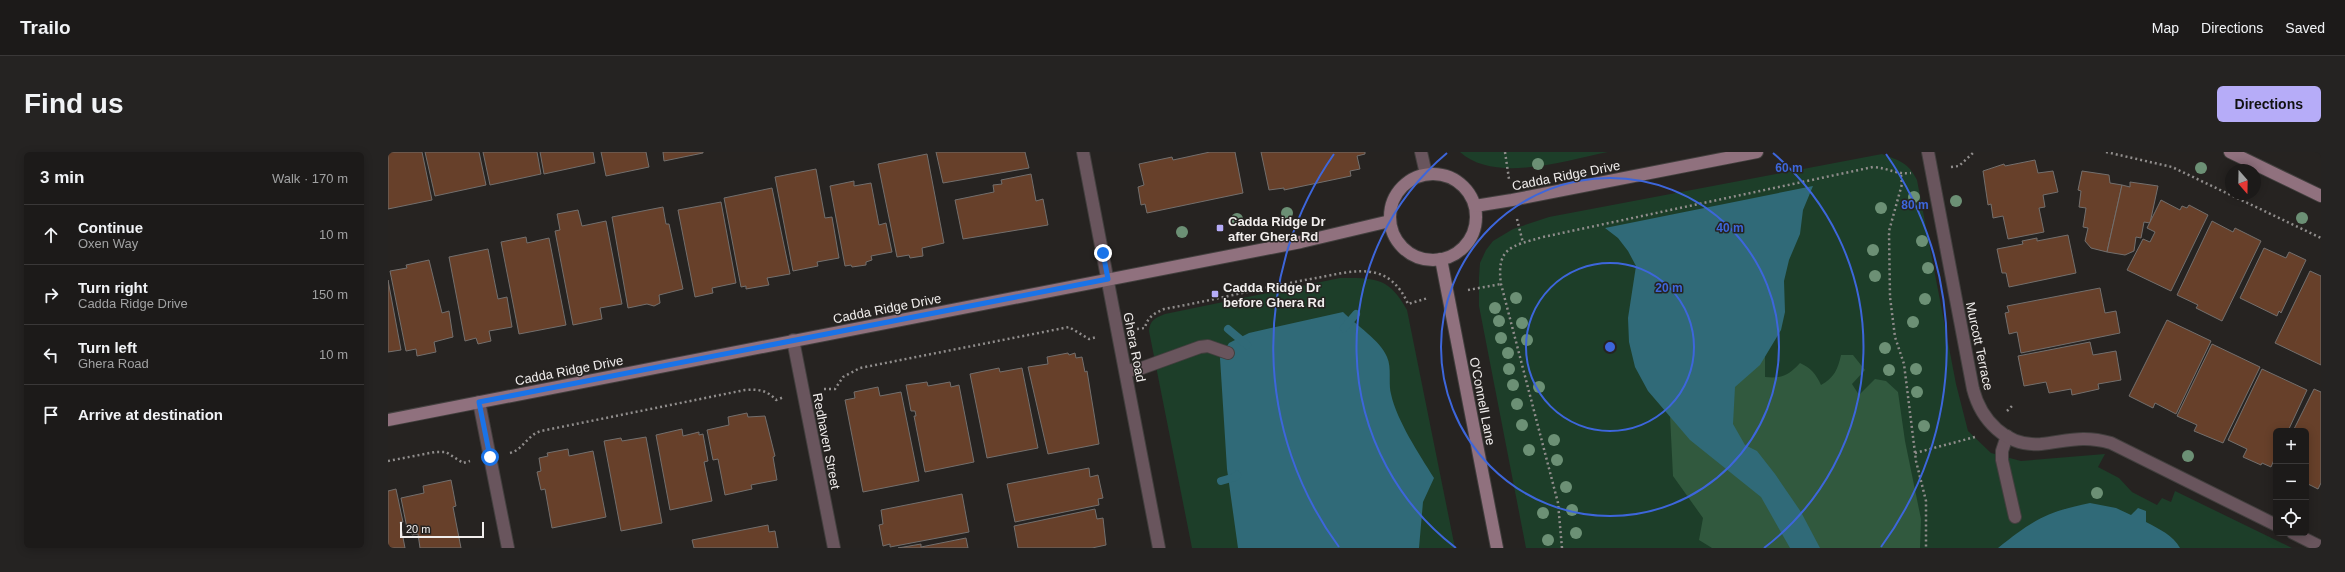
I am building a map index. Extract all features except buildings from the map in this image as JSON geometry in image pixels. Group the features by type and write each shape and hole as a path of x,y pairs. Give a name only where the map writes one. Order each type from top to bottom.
{"street":[{"name":"Ghera Road","path":"1083,152 1160,548"},
{"path":"1421,152 1426,174"},
{"name":"Cadda Ridge Drive","path":"1475,206 1757,152"},
{"name":"Murcott Terrace","path":"1928,152 1975,397 1987,419 2007,436 2030,444 2085,438 2111,443 2273,524"},
{"path":"2230,152 2321,196"},
{"path":"1426,174 1445,176 1462,184 1470,194 1475,206 1476,220 1473,233 1466,245 1454,254 1441,259 1427,260 1413,255 1401,246 1393,234 1390,220 1391,208 1395,196 1403,186 1414,178 1426,174"},
{"name":"Cadda Ridge Drive","path":"388,420 1301,242 1390,220"},
{"name":"O'Connell Lane","path":"1441,259 1497,548"},
{"name":"Redhaven Street","path":"793,340 834,548"},
{"path":"1126,371 1142,368 1205,346 1228,353"},
{"path":"479,402 508,548"},
{"path":"2007,436 2002,452 2002,460 2015,517"},
{"path":"2299,536 2321,547"}],"path":[{"path":"1505,152 1508,172"},
{"path":"1959,166 1974,152"},
{"path":"2106,152 2172,167 2321,238"},
{"path":"1562,548 1558,503 1499,271 1503,254 1510,248 1543,237 1873,168 1887,168 1901,175 1902,184 1889,231 1888,266 1895,337 1904,364 1915,453 1926,501 1926,548"},
{"path":"1145,328 1146,322 1154,314 1164,309 1337,274 1375,272 1383,275 1403,292 1408,304"},
{"path":"836,388 843,377 851,371 961,347 1070,327 1089,339"},
{"path":"518,451 533,434 541,431 745,390 758,389 770,393 776,400"},
{"path":"1915,453 1975,438"},
{"path":"388,461 435,452 446,452 463,462"}],"green space":[{"path":"1460,152 1608,152 1552,164 1511,168 1492,167 1475,162"},
{"path":"1882,154 1903,163 1910,169 1917,180 1956,384 1968,431 1991,453 2021,461 2105,454 2098,467 2119,478 2132,492 2157,505 2162,498 2171,502 2175,491 2292,548 1526,548 1479,306 1480,263 1486,250 1493,241 1513,229 1549,217"},
{"path":"1340,278 1372,279 1387,285 1394,291 1407,310 1455,548 1192,548 1149,331 1152,322 1156,318 1165,314"},
{"path":"1765,350 1765,377 1781,377 1792,371 1800,363 1813,372 1821,385 1835,373 1841,355 1853,355 1865,370 1852,384 1859,395 1875,379 1886,381 1898,392 1905,441 1921,519 1920,548 1712,548 1699,540 1703,518 1673,476 1669,395"}],"water":[{"path":"1813,186 1803,210 1800,234 1789,260 1784,281 1785,312 1781,330 1760,365 1735,387 1733,424 1745,445 1757,451 1775,474 1801,512 1820,548 1790,548 1761,497 1690,440 1648,391 1635,367 1629,342 1628,318 1636,266 1628,251 1618,238 1605,228"},
{"path":"1343,312 1374,339 1384,351 1389,366 1391,394 1398,415 1409,437 1434,478 1423,502 1419,548 1238,548 1227,469 1220,358 1229,343 1249,333"},
{"path":"2090,503 2116,508 2131,515 2138,508 2146,511 2146,522 2174,539 2180,548 1998,548 2021,530 2041,518 2075,506"}],"waterway":[{"path":"1344,328 1356,314"},
{"path":"1228,329 1247,345"},
{"path":"1221,481 1237,475"}],"place":[{"name":"Cadda Ridge Dr after Ghera Rd","path":"1220,228"},
{"name":"Cadda Ridge Dr before Ghera Rd","path":"1215,294"}],"route":[{"path":"490,457 479,402 1108,279 1103,253"}]}
